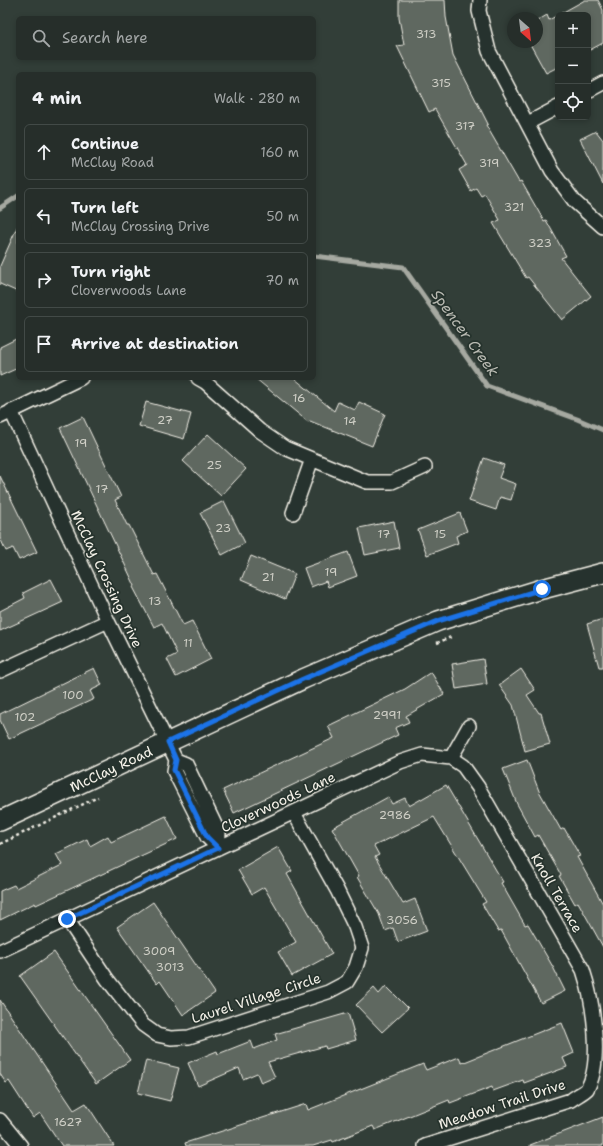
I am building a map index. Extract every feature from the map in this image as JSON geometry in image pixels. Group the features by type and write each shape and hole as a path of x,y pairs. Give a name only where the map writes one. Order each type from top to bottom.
{"main road":[{"name":"McClay Road","path":"0,821 332,666 438,621 542,589 603,573"}],"street":[{"path":"480,0 479,11 489,51 552,172 575,202 603,227"},
{"path":"591,89 603,83"},
{"path":"528,124 555,109"},
{"path":"6,414 77,380"},
{"path":"202,380 260,431 285,448 367,482 392,482 425,467"},
{"name":"McClay Crossing Drive","path":"6,414 176,760 186,764 219,833 218,848"},
{"path":"293,513 312,459"},
{"path":"0,671 108,621"},
{"path":"451,758 469,726"},
{"name":"Cloverwoods Lane","path":"0,951 400,762 422,755 451,758 463,766"},
{"name":"Knoll Terrace","path":"463,766 478,787 583,970 591,995 598,1037 599,1056 596,1073 587,1089"},
{"name":"Laurel Village Circle","path":"67,919 107,979 143,1025 157,1035 171,1038 189,1038 328,992 347,982 356,967 362,948 356,927 294,813"},
{"name":"Meadow Trail Drive","path":"425,1146 571,1100 587,1089"},
{"path":"0,1120 21,1146"}],"path":[{"path":"435,644 457,636"},
{"path":"0,844 101,796"}],"building":[{"path":"399,0 445,0 446,17 453,55 488,124 486,125 519,182 521,181 544,221 546,220 566,256 561,258 591,296 562,320 528,277 526,278 493,223 500,220 485,194 481,196 476,188 471,191 459,170 467,165 435,109 429,112 397,46 404,45 399,18"},
{"path":"585,0 598,0 603,10 603,43 591,49 591,12 563,12"},
{"path":"547,15 549,20 555,17 555,68 546,73 532,48 543,48 543,17"},
{"path":"596,131 603,140 603,184 580,139"},
{"path":"16,230 16,291 0,284 0,266"},
{"path":"16,339 16,369 0,376 0,347"},
{"path":"257,380 296,380 334,411 338,402 355,410 359,402 385,414 372,446 310,421 308,422"},
{"path":"146,402 191,414 184,439 139,426"},
{"path":"83,417 121,497 115,500 127,525 129,525 154,575 157,574 183,625 192,621 211,659 176,677 167,659 177,654 162,623 154,627 133,587 135,586 60,428"},
{"path":"208,434 246,469 221,496 183,461"},
{"path":"484,458 504,465 499,478 516,484 511,500 500,497 496,510 469,501"},
{"path":"0,476 37,552 19,560 13,548 6,551 0,538"},
{"path":"224,501 245,543 222,555 200,513"},
{"path":"460,513 467,531 456,536 458,543 427,555 418,530"},
{"path":"394,521 399,548 365,555 359,528"},
{"path":"348,552 357,576 328,587 326,581 311,587 304,568"},
{"path":"251,556 295,574 285,599 241,580"},
{"path":"51,579 63,602 0,631 0,611 25,598 23,593"},
{"path":"603,619 603,667 599,667 587,624"},
{"path":"483,659 487,684 456,689 452,664"},
{"path":"94,668 102,685 90,691 94,699 9,739 0,720 0,714"},
{"path":"521,669 535,690 527,695 539,713 541,713 550,744 525,751 513,705 499,685"},
{"path":"431,672 444,694 406,716 409,722 395,728 398,735 234,813 223,790 334,738 328,726 405,689"},
{"path":"527,760 539,791 561,830 564,828 580,856 577,857 603,904 603,947 578,902 575,904 559,876 561,875 538,835 535,837 517,804 503,769"},
{"path":"446,785 503,882 501,883 525,925 528,924 565,991 541,1003 501,930 498,931 482,904 486,902 434,817 374,846 379,855 375,857 403,904 415,899 427,931 398,942 393,928 385,931 379,914 357,877 359,876 332,828 388,797 392,804 405,798 409,806"},
{"path":"166,816 177,839 36,905 35,903 0,920 0,891 14,885 16,888 62,865 56,854 87,839 90,846 108,836 111,842"},
{"path":"278,847 292,871 287,874 332,954 292,976 278,952 296,942 264,887 252,894 238,870"},
{"path":"153,902 215,993 183,1015 160,981 157,984 117,927"},
{"path":"54,952 130,1060 96,1084 20,976"},
{"path":"386,986 408,1008 382,1032 356,1005 374,988 379,994"},
{"path":"0,1000 74,1110 86,1103 114,1146 62,1146 40,1113 33,1118 9,1081 6,1083 0,1074"},
{"path":"348,1013 356,1040 326,1049 325,1046 268,1062 275,1077 261,1083 257,1073 243,1079 239,1068 198,1086 188,1063 217,1051 218,1054 251,1041 254,1049 277,1040 275,1034"},
{"path":"562,1023 574,1053 563,1058 567,1067 524,1083 523,1080 493,1091 492,1087 450,1103 449,1100 375,1130 373,1126 333,1142 332,1140 313,1146 186,1146 185,1143 306,1104 308,1110 423,1064 426,1070 459,1057 462,1063"},
{"path":"146,1060 179,1068 170,1101 138,1093"},
{"path":"603,1117 603,1146 530,1146 530,1145"}],"waterway":[{"name":"Spencer Creek","path":"0,208 16,197"},
{"name":"Spencer Creek","path":"316,256 403,267 487,386 603,430"}],"route":[{"path":"67,919 218,848 207,837 174,770 176,760 168,742 360,653 438,621 542,589"}]}
